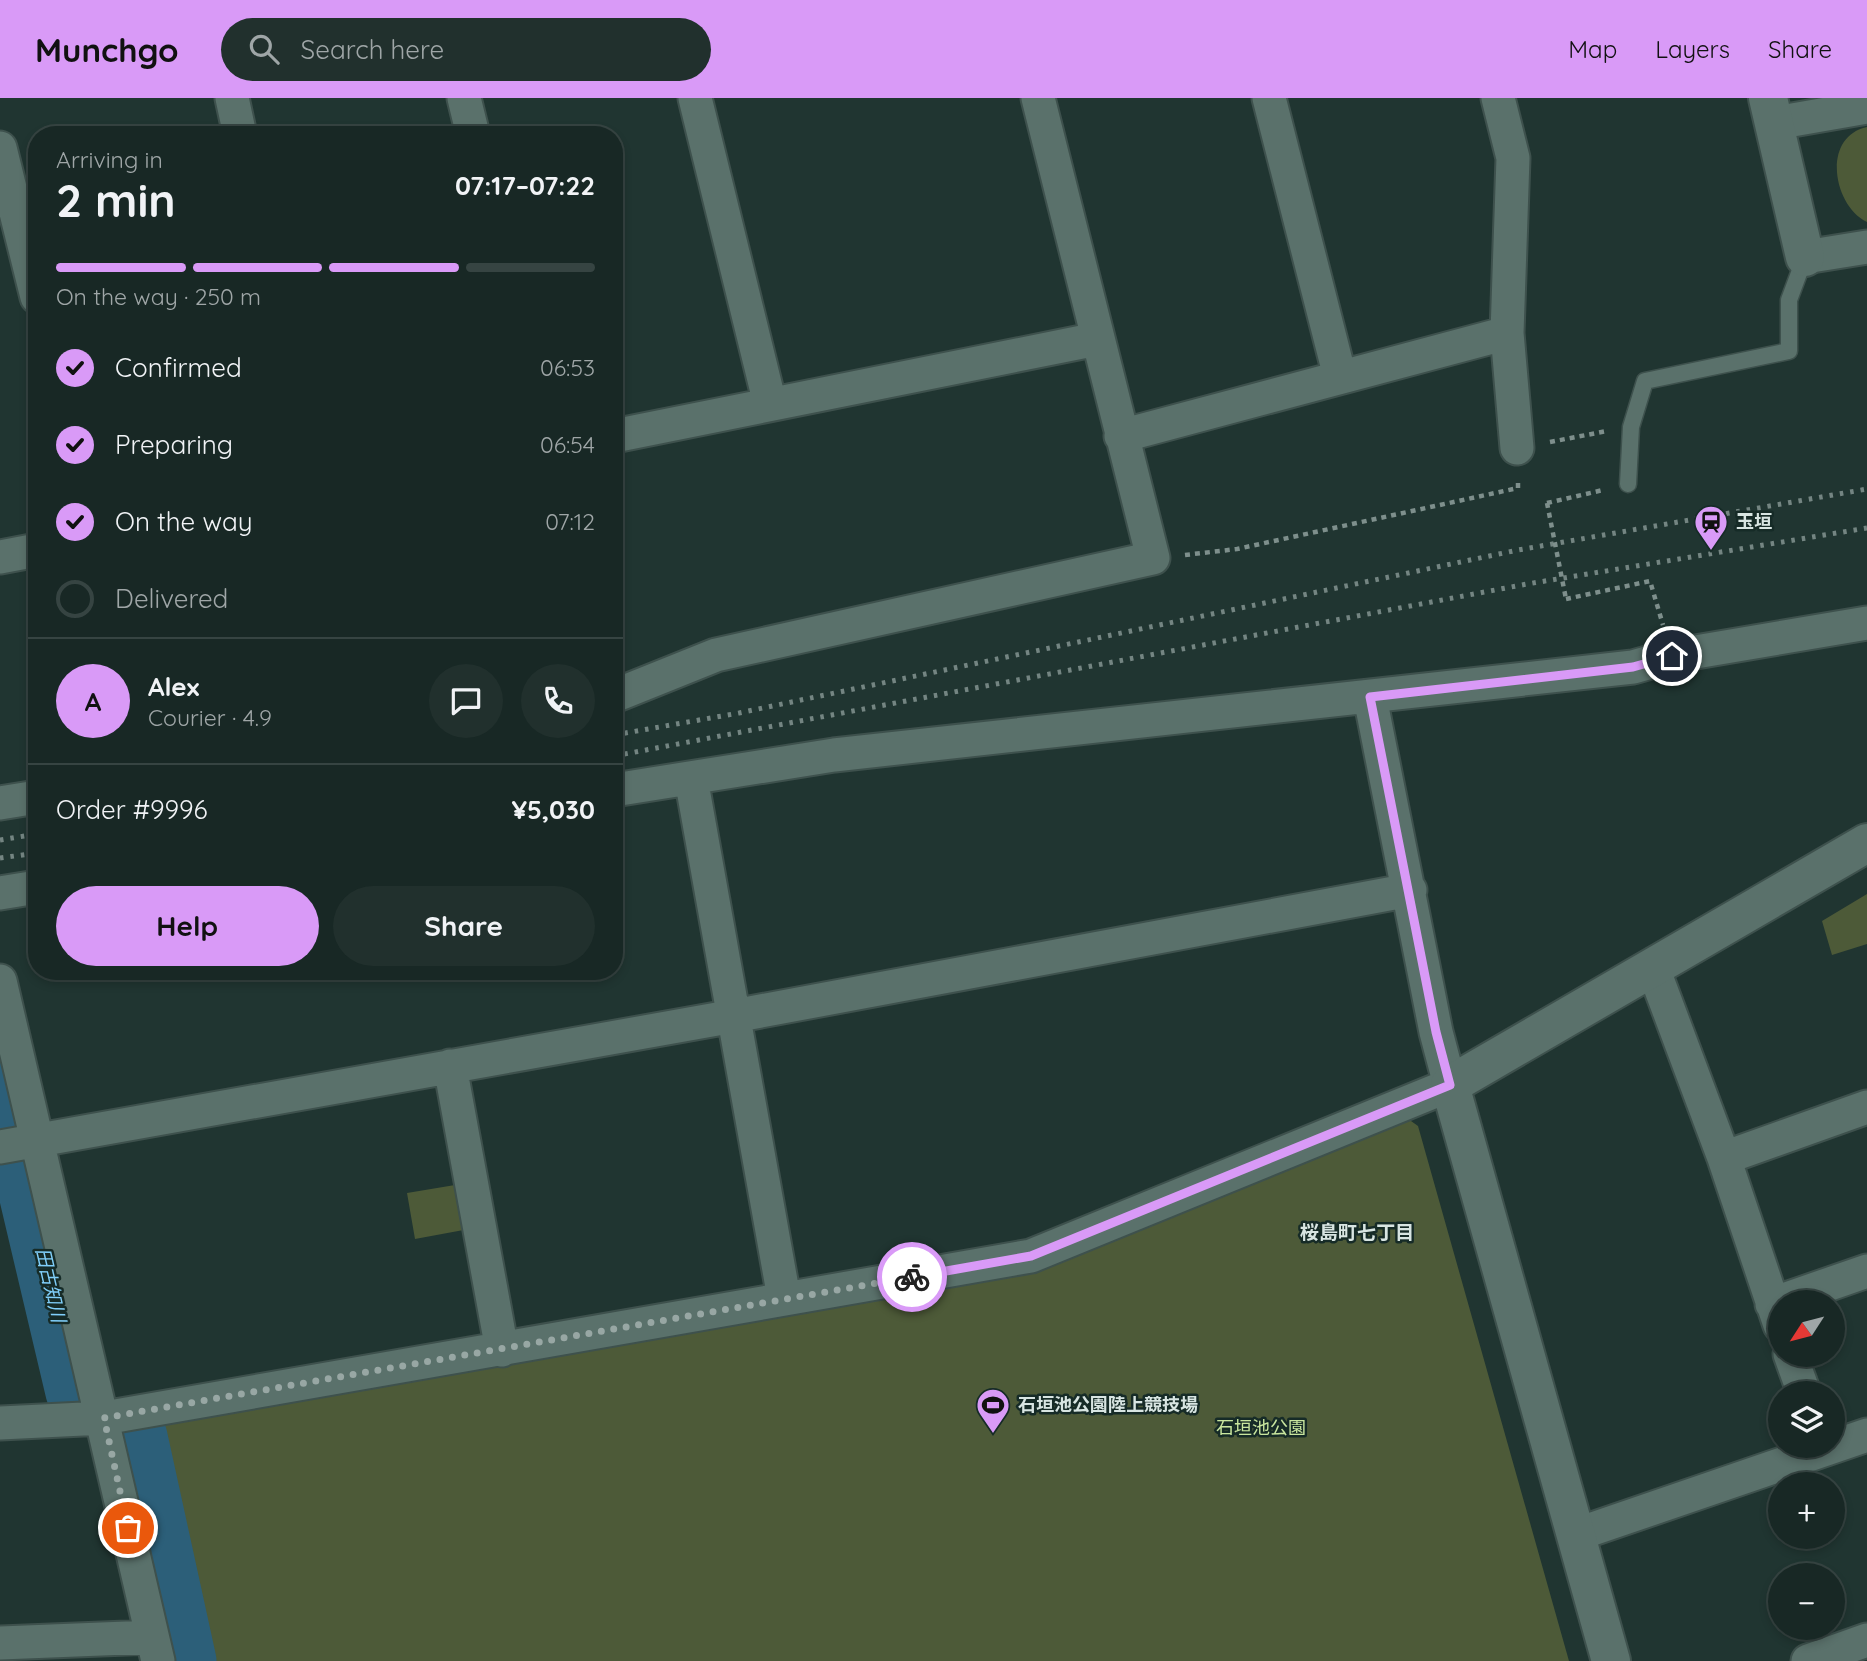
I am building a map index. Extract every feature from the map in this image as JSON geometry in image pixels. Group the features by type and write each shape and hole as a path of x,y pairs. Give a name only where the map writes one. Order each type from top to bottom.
{"street":[{"path":"232,98 238,126"},
{"path":"464,98 471,126"},
{"path":"695,98 770,404"},
{"path":"623,692 716,655 1153,558 1038,98"},
{"path":"1269,98 1340,377"},
{"path":"1498,98 1513,158 1507,333 1517,449"},
{"path":"1867,107 1771,111 1805,257 1867,247"},
{"path":"0,148 28,261"},
{"path":"1121,436 1507,333"},
{"path":"623,434 1097,340"},
{"path":"0,557 28,552"},
{"path":"623,789 834,755 1633,667 1672,656 1867,623"},
{"path":"1370,697 1436,1032 1611,1661"},
{"path":"691,778 785,1298"},
{"path":"0,803 28,798"},
{"path":"0,1423 104,1418 1031,1256 1450,1085 1867,843"},
{"path":"0,893 28,888"},
{"path":"0,1147 734,1016 1410,890"},
{"path":"1653,968 1724,1158 1768,1290"},
{"path":"0,981 104,1418 155,1649 0,1643"},
{"path":"450,1066 502,1350"},
{"path":"1724,1158 1867,1107"},
{"path":"1827,1290 1867,1271"},
{"path":"1845,1441 1867,1435"},
{"path":"1575,1535 1792,1458"},
{"path":"1808,1661 1867,1640"}],"lane":[{"path":"1628,484 1631,427 1645,381 1789,351 1789,300 1805,257"}],"path":[{"path":"1153,558 1237,550 1518,488 1517,449 1631,427"},
{"path":"1628,484 1547,503 1566,598 1650,581 1672,656"}],"green space":[{"path":"1867,127 1867,222 1855,214 1846,202 1837,172 1838,157 1843,144 1852,133"},
{"path":"1867,894 1867,944 1832,955 1822,921"},
{"name":"石垣池公園陸上競技場","path":"1397,1111 1418,1126 1569,1661 180,1661 129,1446 138,1426 1037,1272"},
{"path":"461,1184 469,1229 415,1239 407,1193"}],"waterway":[{"name":"田古知川","path":"0,1073 10,1117"},
{"name":"田古知川","path":"24,1172 76,1392 82,1396"},
{"name":"田古知川","path":"137,1437 186,1661"}],"railway":[{"path":"623,733 739,713 1518,550 1867,489"},
{"path":"623,754 1527,584 1867,528"},
{"path":"0,840 28,835"},
{"path":"0,858 28,854"}],"way so far":[{"path":"128,1528 104,1418 912,1277"}],"place":[{"name":"玉垣","path":"1711,552"},
{"name":"石垣池公園陸上競技場","path":"993,1435"}],"district":[{"name":"桜島町七丁目","path":"1357,1232"}],"route":[{"path":"912,1277 1031,1256 1450,1085 1436,1032 1370,697 1633,667 1672,656"}],"park label":[{"name":"石垣池公園","path":"1261,1428"}]}
